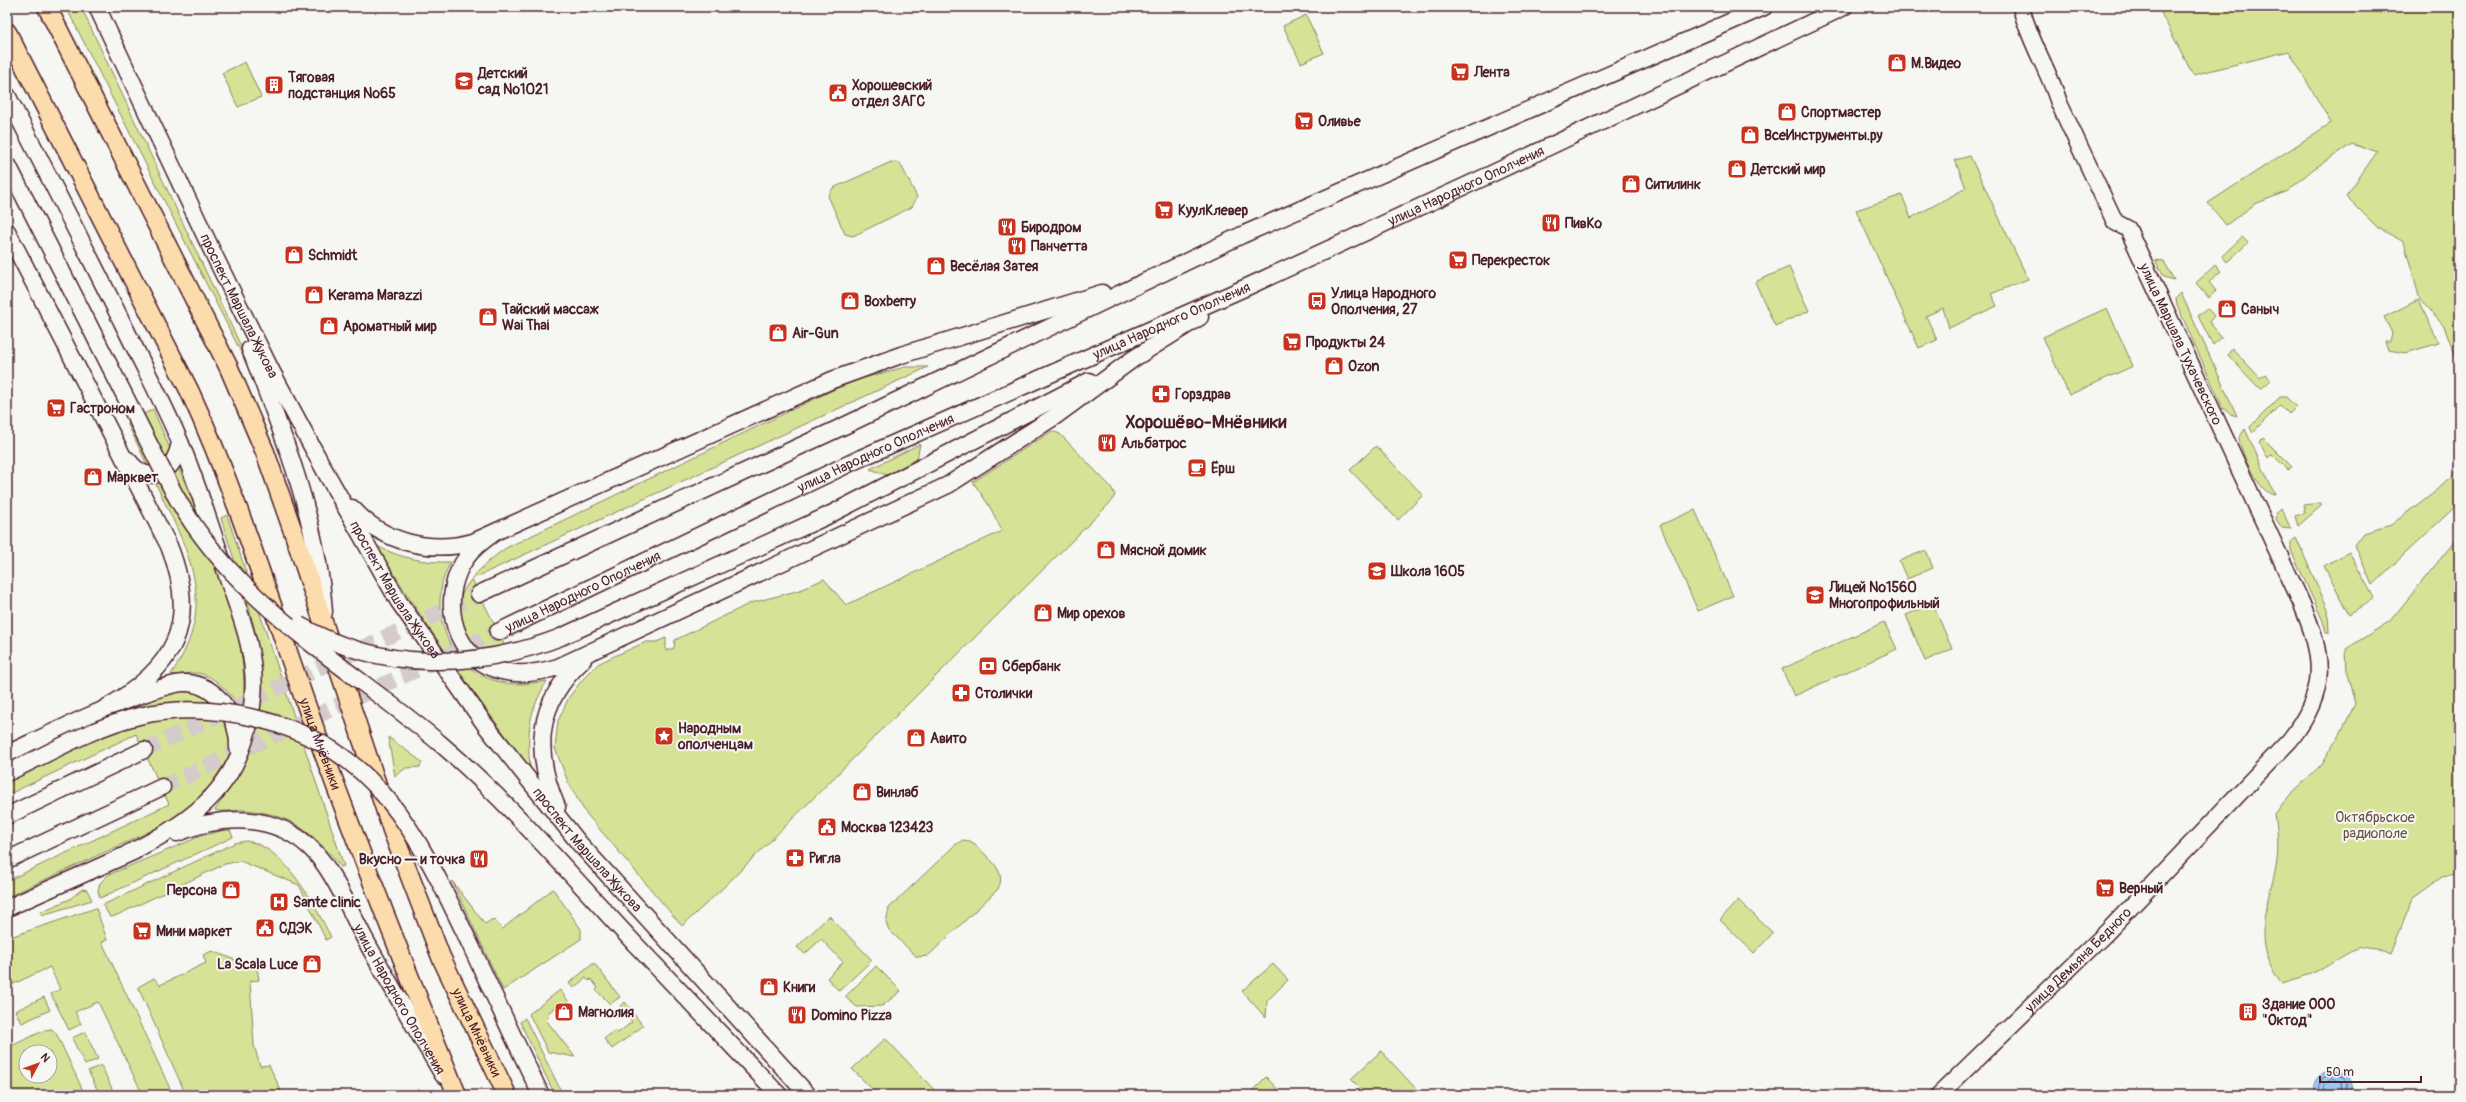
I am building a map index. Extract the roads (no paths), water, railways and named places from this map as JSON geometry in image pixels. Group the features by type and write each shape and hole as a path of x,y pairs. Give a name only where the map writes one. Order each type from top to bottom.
{"main road":[{"path":"47,7 229,368 280,490 325,630"},
{"name":"проспект Маршала Жукова","path":"97,7 216,259 325,471 399,602 486,726 579,843 808,1095"},
{"path":"479,594 838,429 1242,235 1764,7"},
{"name":"улица Народного Ополчения","path":"498,632 861,458 1249,286 1487,176 1844,7"},
{"name":"улица Маршала Тухачевского","path":"2021,7 2026,27 2054,86 2059,104 2115,222 2128,229 2301,602 2318,648 2316,691"},
{"name":"улица Мнёвники","path":"7,32 189,390 228,480 332,778 378,900 456,1095"},
{"path":"7,95 180,442 237,603 250,654 253,697 244,740 236,761 218,790 201,809 168,832 127,854 7,908"},
{"path":"7,163 186,515 215,556 237,580 265,605 349,674 383,697 459,761 496,795 779,1095"},
{"path":"7,231 171,550 180,579 183,610 178,635 164,660 142,683 104,709"},
{"path":"216,259 262,378 313,531 322,581 325,630"},
{"path":"325,471 344,499 359,516 394,538 418,545 450,547 473,542 832,380 901,355 1155,276"},
{"path":"494,533 467,556 454,582 451,601 453,623 468,648 479,659 493,669 521,672 551,669 590,653 952,483 1054,417 1133,359 1249,286"},
{"path":"265,605 322,636 360,650 438,662 492,658 528,650 561,637 828,516 1133,359"},
{"path":"117,446 131,465 145,474 154,475 164,472 173,464 178,456 180,442"},
{"name":"улица Мнёвники","path":"325,630 392,830 441,957 507,1095"},
{"path":"579,843 564,820 551,791 542,755 541,737 545,716 557,690 573,669 590,653"},
{"path":"7,754 104,709 170,685 186,683 198,685 219,698 232,719 238,743 236,761"},
{"name":"улица Демьяна Бедного","path":"1939,1095 2107,932 2290,740 2303,723 2316,691"},
{"path":"7,773 110,724 148,714 186,710 233,713 262,720 289,728 340,754 383,792 416,837 452,906 541,1095"},
{"path":"7,816 144,750"},
{"path":"7,860 162,787"},
{"name":"улица Народного Ополчения","path":"127,854 194,827 225,819 263,822 296,836 310,846 333,877 354,920 456,1095"}],"water":[{"path":"2329,1070 2339,1071 2347,1076 2352,1084 2352,1095 2314,1095 2316,1080 2321,1074"}],"tunnel":[{"path":"144,750 479,594"},
{"path":"162,787 498,632"}],"place":[{"name":"М.Видео","path":"1897,63"},
{"name":"Лента","path":"1460,72"},
{"name":"Детский сад №1021","path":"464,81"},
{"name":"Тяговая подстанция №65","path":"274,85"},
{"name":"Хорошевский отдел ЗАГС","path":"838,93"},
{"name":"Спортмастер","path":"1787,112"},
{"name":"Оливье","path":"1304,121"},
{"name":"ВсеИнструменты.ру","path":"1750,135"},
{"name":"Детский мир","path":"1737,169"},
{"name":"Ситилинк","path":"1631,184"},
{"name":"КуулКлевер","path":"1164,210"},
{"name":"ПивКо","path":"1551,223"},
{"name":"Биродром","path":"1007,227"},
{"name":"Панчетта","path":"1017,246"},
{"name":"Schmidt","path":"294,255"},
{"name":"Перекресток","path":"1458,260"},
{"name":"Весёлая Затея","path":"936,266"},
{"name":"Kerama Marazzi","path":"314,295"},
{"name":"Boxberry","path":"850,301"},
{"name":"Улица Народного Ополчения, 27","path":"1317,301"},
{"name":"Саныч","path":"2227,309"},
{"name":"Тайский массаж Wai Thai","path":"488,317"},
{"name":"Ароматный мир","path":"329,326"},
{"name":"Air-Gun","path":"778,333"},
{"name":"Продукты 24","path":"1292,342"},
{"name":"Ozon","path":"1334,366"},
{"name":"Горздрав","path":"1161,394"},
{"name":"Гастроном","path":"56,408"},
{"name":"Альбатрос","path":"1107,443"},
{"name":"Ёрш","path":"1197,468"},
{"name":"Марквет","path":"93,477"},
{"name":"Мясной домик","path":"1106,550"},
{"name":"Школа 1605","path":"1377,571"},
{"name":"Лицей №1560 Многопрофильный","path":"1815,595"},
{"name":"Мир орехов","path":"1043,613"},
{"name":"Сбербанк","path":"988,666"},
{"name":"Столички","path":"961,693"},
{"name":"Народным ополченцам","path":"664,736"},
{"name":"Авито","path":"916,738"},
{"name":"Винлаб","path":"862,792"},
{"name":"Москва 123423","path":"827,827"},
{"name":"Ригла","path":"795,858"},
{"name":"Вкусно — и точка","path":"479,859"},
{"name":"Верный","path":"2105,888"},
{"name":"Персона","path":"231,890"},
{"name":"Sante clinic","path":"279,902"},
{"name":"СДЭК","path":"265,928"},
{"name":"Мини маркет","path":"142,931"},
{"name":"La Scala Luce","path":"312,964"},
{"name":"Книги","path":"769,987"},
{"name":"Магнолия","path":"564,1012"},
{"name":"Здание ООО \"Октод\"","path":"2248,1012"},
{"name":"Domino Pizza","path":"797,1015"}],"district":[{"name":"Хорошёво-Мнёвники","path":"1206,422"}],"park label":[{"name":"Октябрьское радиополе","path":"2375,826"}]}
